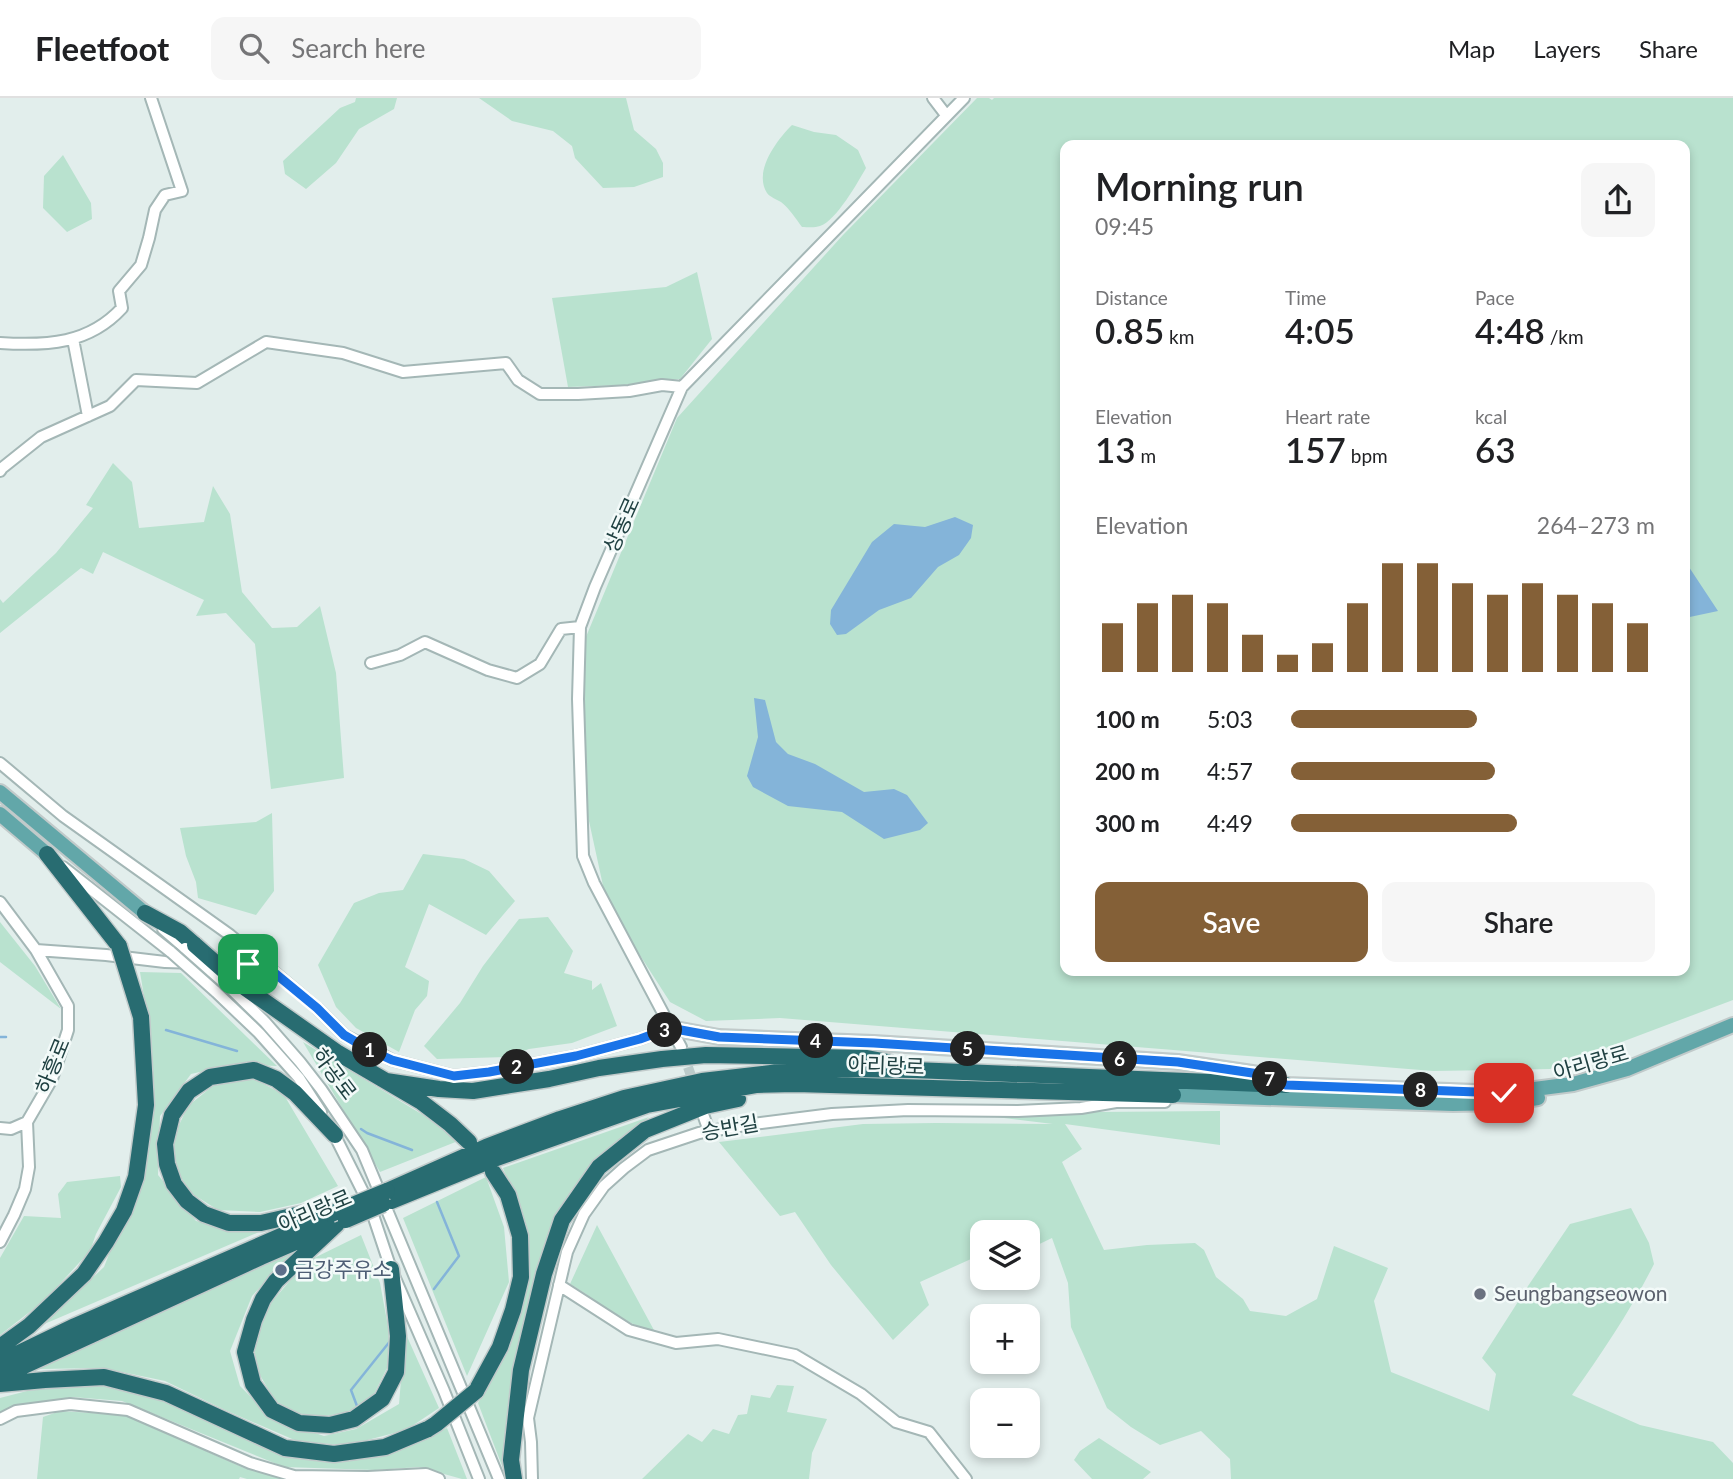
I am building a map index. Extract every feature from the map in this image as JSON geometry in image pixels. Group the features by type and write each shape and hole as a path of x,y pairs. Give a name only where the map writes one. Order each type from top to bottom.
{"highway":[{"path":"0,1347 29,1326 84,1274 106,1242 124,1211 136,1177 146,1105 141,1017 119,946 47,854"},
{"path":"145,914 180,932 190,946 233,984 338,1053 420,1101 469,1142"},
{"path":"386,1081 473,1091 612,1066 706,1055 867,1058 897,1063 914,1070"},
{"name":"아리랑로","path":"389,1196 486,1147 560,1119 624,1098 702,1081 779,1072 846,1069 1286,1085"},
{"path":"335,1135 295,1093 275,1079 254,1070 210,1076 189,1091 172,1115 165,1144 166,1164 174,1184 187,1202 204,1214 229,1223 261,1223 314,1211 335,1218 276,1281 263,1299 254,1320 245,1352 253,1384 272,1410 299,1423 330,1425 354,1419 382,1399 396,1373 398,1336 391,1269"},
{"name":"아리랑로","path":"0,1362 75,1326 389,1196 647,1105 757,1085 1173,1094"},
{"path":"514,1479 511,1460 521,1370 544,1274 562,1220 599,1167 645,1130 705,1106 763,1093 784,1085"},
{"path":"0,1384 104,1377 166,1392 285,1448 334,1454 385,1447 428,1430 476,1391 500,1347 513,1310 521,1277 520,1236 508,1195 493,1172"},
{"name":"아리랑로","path":"0,1377 248,1263 335,1218"}],"main road":[{"path":"0,783 58,839"},
{"path":"0,792 145,914"},
{"name":"하공로","path":"0,814 47,854"},
{"name":"아리랑로","path":"1286,1085 1504,1093 1573,1084 1627,1069 1733,1025"},
{"path":"670,1028 719,1037 874,1043 1178,1062 1259,1074 1286,1085"},
{"name":"아리랑로","path":"1173,1094 1451,1104 1504,1103 1576,1092 1615,1080 1733,1034"}],"street":[{"path":"0,344 28,345 73,339 92,332 111,320 122,308 119,291 141,265 155,210 165,195 183,191 151,98"},
{"path":"933,98 946,115"},
{"name":"상동로","path":"681,1047 594,883 583,856 578,699 580,627 682,387 964,98"},
{"path":"73,339 88,416"},
{"path":"0,471 41,437 110,406 136,380 197,383 266,342 343,353 403,372 506,363 518,380 540,394 629,391 662,385 682,387"},
{"path":"371,663 400,656 425,642 488,670 517,678 540,664 561,629 580,627"},
{"path":"0,763 63,816 230,935 317,1008 344,1035 392,1060 454,1076 489,1072 576,1056 670,1028"},
{"name":"하공로","path":"47,854 171,952 215,991 299,1078 335,1135 370,1206 391,1269 479,1479"},
{"name":"하흥로","path":"0,902 36,950 68,1006 68,1030 52,1079 27,1122"},
{"path":"36,950 106,954 165,962 265,965"},
{"name":"하공로","path":"233,984 321,1089 362,1150 499,1479"},
{"name":"승반길","path":"532,1479 528,1418 567,1252 584,1213 604,1186 648,1150 709,1131 832,1114 908,1110 1018,1111 1081,1108 1116,1102 1170,1102 1173,1094"},
{"path":"704,1116 709,1131"},
{"path":"0,1242 15,1215 25,1189 29,1167 27,1122 4,1130"},
{"path":"559,1285 629,1330 676,1343 718,1339 795,1355 861,1394 897,1422 929,1432 966,1479"},
{"path":"0,1419 16,1411 70,1404 128,1410 250,1463 294,1476 368,1477 426,1474 439,1479"}],"green space":[{"path":"356,98 397,98 394,109 359,129 336,163 306,189 285,174 283,161 340,108 355,102"},
{"path":"479,98 626,98 634,130 656,149 663,163 663,177 634,187 603,188 575,158 572,146 553,131 512,121"},
{"path":"977,98 1733,98 1733,1000 1550,1069 1433,1071 780,1018 706,1021 670,1002 607,904 584,798 583,644 677,418 843,235"},
{"path":"792,125 836,135 858,150 866,168 833,217 818,227 802,227 784,204 768,194 763,184 769,156"},
{"path":"63,155 91,203 92,219 67,232 43,208 44,176"},
{"path":"697,272 712,339 680,379 568,387 552,298 666,287"},
{"path":"113,463 132,482 139,528 204,522 213,486 230,514 242,592 272,628 297,627 320,606 336,673 344,778 271,789 255,644 226,613 196,616 204,600 103,552 93,574 81,568 0,633 0,599 3,603 56,553 93,508 86,505"},
{"path":"272,813 274,891 256,915 198,898 180,828 256,822"},
{"path":"423,854 464,859 489,871 515,901 486,935 429,904 405,967 429,981 427,996 415,1010 399,1052 356,1028 336,1007 318,965 354,903 379,893 403,890"},
{"path":"548,917 573,951 564,973 592,981 592,990 601,983 617,1026 572,1043 529,1049 507,1057 437,1059 424,1046 460,1003 483,966 519,919"},
{"path":"0,922 35,966 61,1009 0,962"},
{"path":"140,972 181,973 277,1066 234,1064 191,1074 160,1116 158,1175 196,1221 259,1232 42,1325 104,1267 149,1152 151,1039"},
{"path":"303,1042 423,1115 458,1141 380,1172"},
{"path":"255,1079 284,1095 338,1186 301,1203 260,1212 218,1210 191,1193 174,1166 171,1142 188,1106 214,1085"},
{"path":"1220,1111 1220,1145 1065,1124 1082,1149 1062,1162 1104,1250 1195,1243 1204,1250 1216,1277 1243,1299 1250,1311 1286,1316 1317,1299 1334,1246 1388,1268 1374,1301 1391,1372 1489,1411 1496,1374 1482,1358 1570,1224 1631,1208 1649,1243 1654,1264 1616,1331 1572,1395 1640,1425 1713,1442 1733,1463 1733,1479 1231,1479 1230,1459 1201,1431 1160,1445 1107,1408 1071,1327 1068,1283 1052,1238 1040,1244 1040,1220 970,1220 970,1259 920,1282 929,1305 893,1340 831,1265 795,1212 780,1216 719,1142 863,1124 1053,1124 996,1117 1095,1112"},
{"path":"649,1117 571,1190 543,1253 510,1395 507,1479 478,1403 509,1350 529,1270 522,1216 503,1168"},
{"path":"120,1176 121,1187 90,1251 45,1300 0,1335 0,1258 24,1216 61,1218 58,1194 67,1182"},
{"path":"486,1177 504,1227 509,1282 467,1376 403,1218"},
{"path":"597,1225 655,1332 633,1324 597,1304 570,1284"},
{"path":"361,1235 380,1283 389,1332 388,1366 372,1398 346,1413 307,1418 275,1401 257,1370 254,1345 270,1304 306,1262"},
{"path":"293,1252 252,1296 230,1351 240,1386 273,1419 324,1436 356,1429 399,1404 405,1332 439,1408 406,1430 348,1445 299,1442 165,1381 103,1368 39,1369"},
{"path":"89,1383 137,1391 176,1404 296,1456 356,1460 398,1451 447,1428 467,1479 419,1467 375,1470 284,1467 122,1401 72,1397 12,1407 0,1413 0,1398 27,1391"},
{"path":"777,1385 794,1386 787,1412 827,1419 812,1453 809,1479 642,1479 688,1434 702,1442 713,1429 729,1434 738,1415 747,1414 751,1395 770,1398"},
{"path":"60,1411 125,1415 244,1468 293,1479 37,1479 43,1417"},
{"path":"1099,1438 1151,1472 1143,1479 1092,1479 1074,1460 1080,1451"}],"water":[{"path":"955,517 973,525 971,538 959,555 938,567 911,598 879,610 846,634 837,635 830,624 831,610 872,542 894,524 925,527"},
{"path":"1690,569 1718,611 1690,617"},
{"path":"754,698 765,700 776,742 788,754 815,764 864,792 894,789 907,795 928,823 920,830 884,839 842,812 788,806 753,787 747,776 758,737"}],"waterway":[{"path":"166,1030 237,1051"},
{"path":"0,1037 6,1037"},
{"path":"361,1129 412,1150"},
{"path":"434,1289 459,1256 437,1202"},
{"path":"357,1406 351,1390 391,1340"}],"tunnel":[{"path":"683,1053 695,1087"}],"place":[{"name":"금강주유소","path":"281,1270"},
{"name":"Seungbangseowon","path":"1480,1294"}],"route":[{"path":"248,964 265,965 317,1008 344,1035 368,1049 392,1060 454,1076 576,1056 670,1028 719,1037 874,1043 1178,1062 1259,1074 1286,1085 1504,1093"}]}
